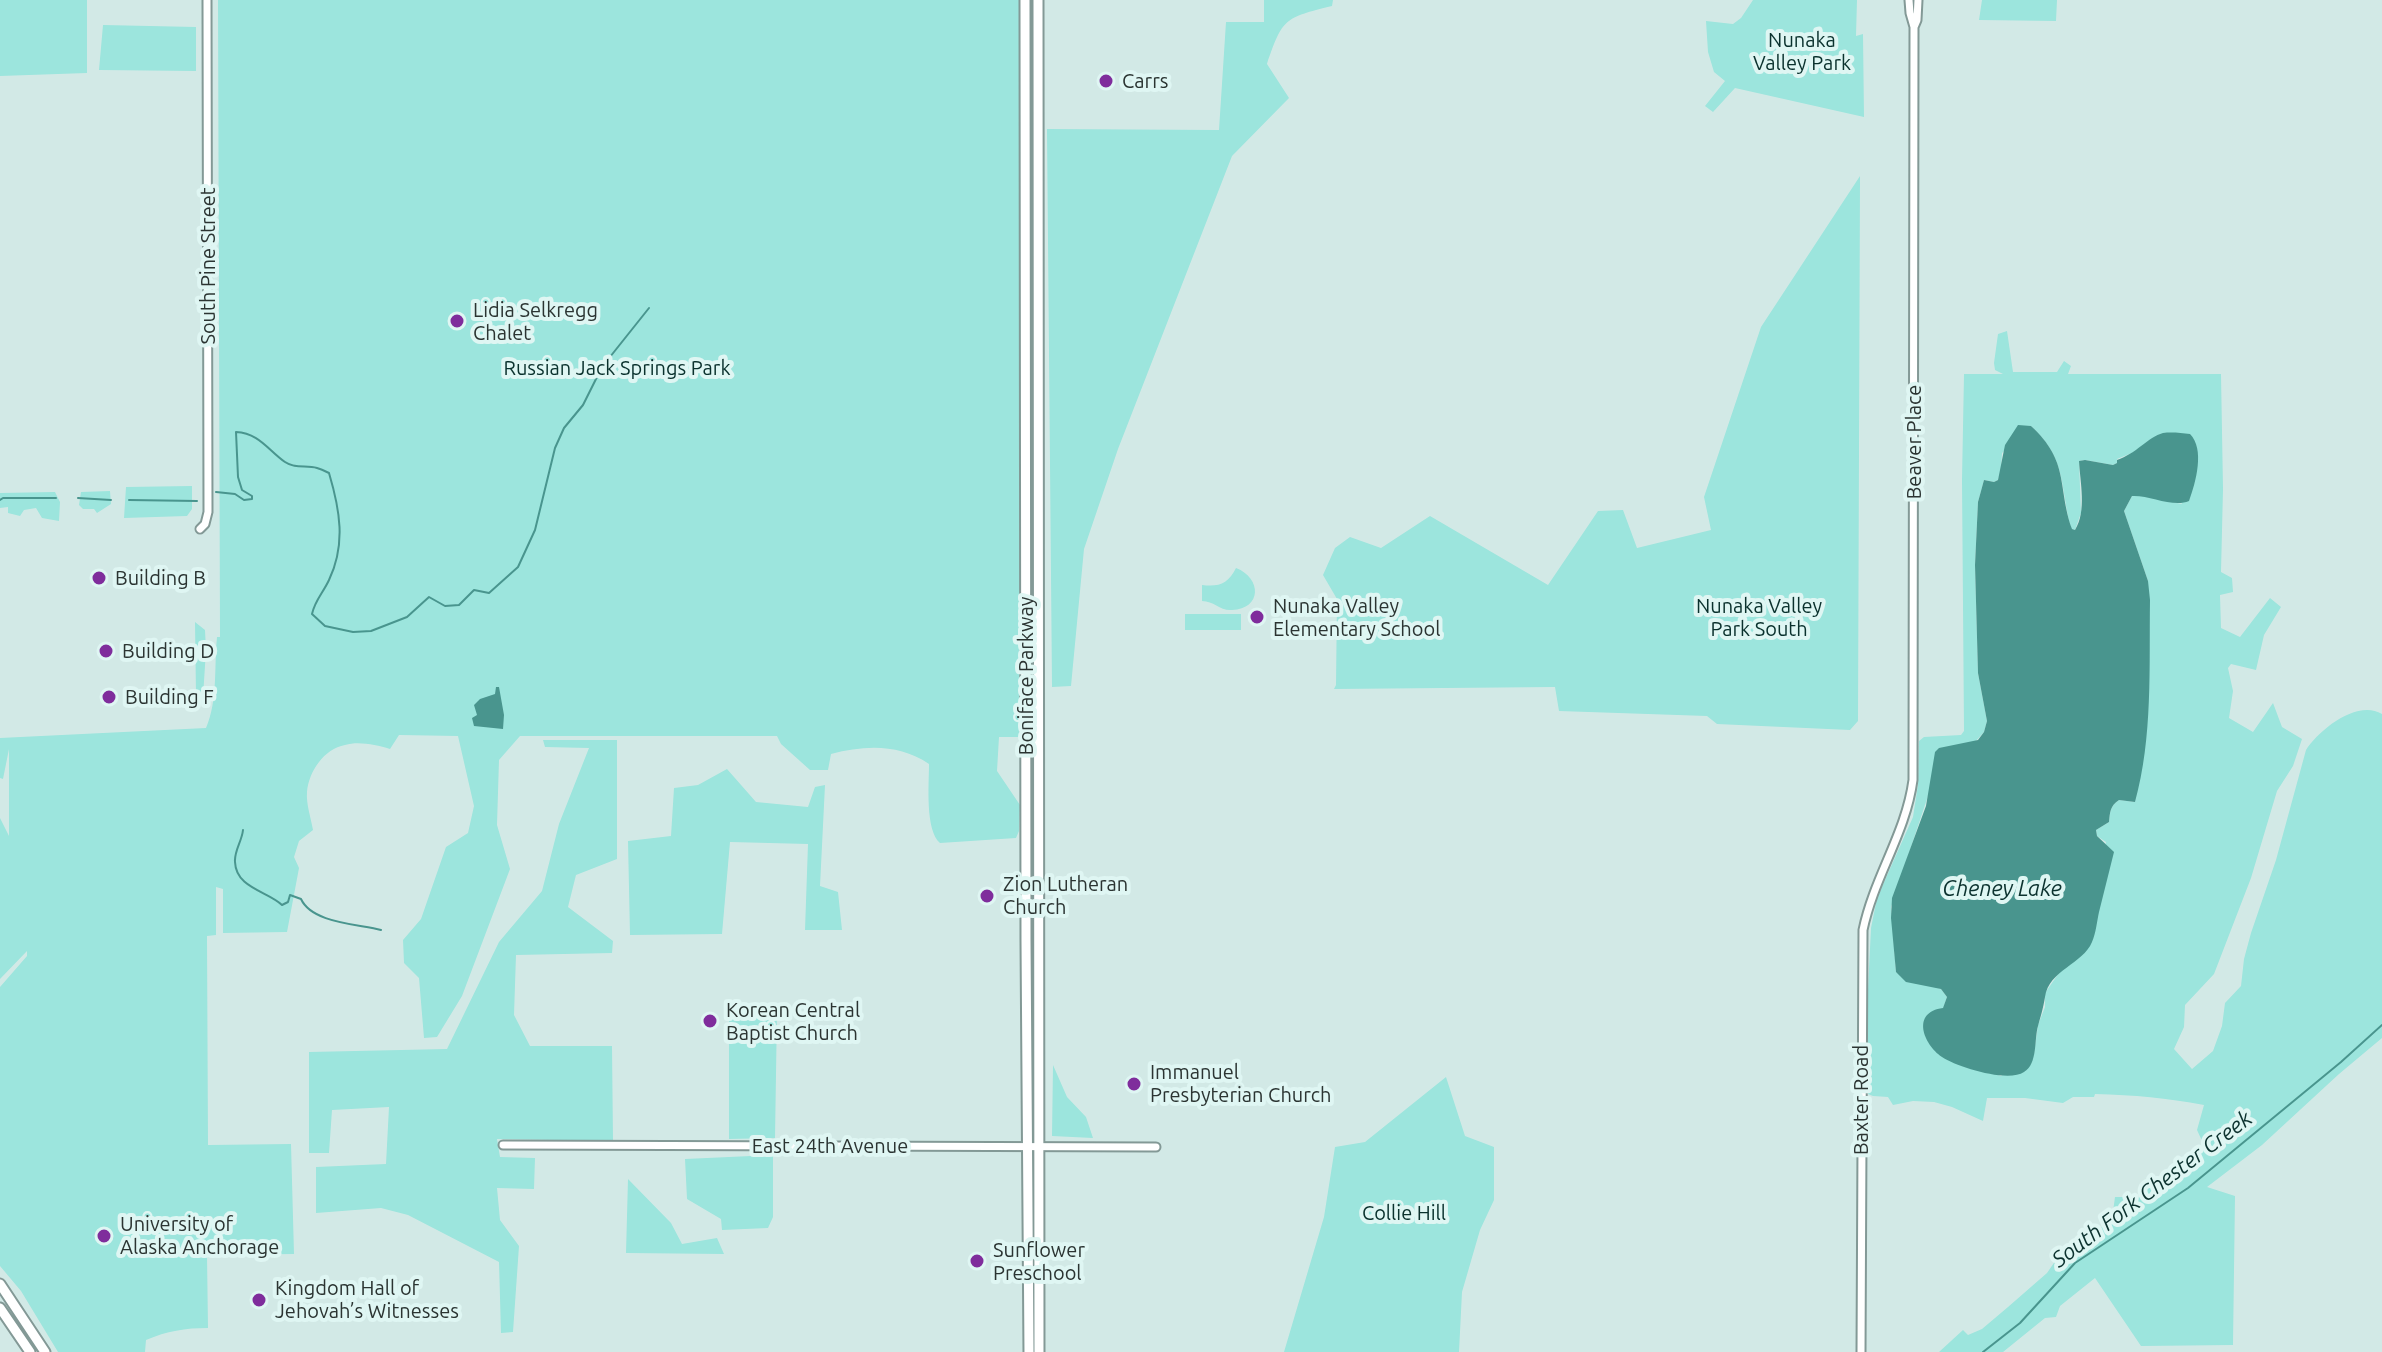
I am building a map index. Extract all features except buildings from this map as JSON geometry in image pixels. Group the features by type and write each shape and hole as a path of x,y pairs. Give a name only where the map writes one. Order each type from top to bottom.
{"main road":[{"name":"Boniface Parkway","path":"1025,0 1029,1352"},
{"name":"Boniface Parkway","path":"1038,0 1039,1352"},
{"path":"0,1284 45,1352"},
{"path":"0,1308 30,1352"}],"street":[{"name":"South Pine Street","path":"200,529 208,512 207,0"},
{"name":"Beaver Place","path":"1891,853 1907,814 1914,771 1914,27 1909,0"},
{"name":"Beaver Place","path":"1914,27 1918,0"},
{"name":"Baxter Road","path":"1861,1352 1862,945 1871,900 1891,853"},
{"name":"East 24th Avenue","path":"503,1145 1156,1147"}],"green space":[{"path":"0,0 87,0 87,73 0,76"},
{"name":"Russian Jack Springs Park","path":"218,0 1022,0 1022,737 999,737 997,771 1020,805 1019,831 1016,838 940,843 935,837 930,818 929,764 918,757 894,750 869,748 831,754 828,770 810,770 781,744 777,736 520,736 499,760 497,825 510,869 462,996 437,1037 424,1038 419,978 404,963 403,940 421,919 446,847 468,833 474,806 458,736 399,735 390,749 362,743 337,747 319,762 308,784 307,801 313,830 299,841 294,857 299,868 287,932 223,933 223,889 216,887 216,935 207,936 208,1145 291,1144 294,1254 207,1255 208,1328 176,1331 146,1340 145,1352 58,1352 21,1291 0,1266 0,987 27,956 27,951 0,979 0,818 9,836 9,749 3,779 0,778 0,738 206,728 210,717 217,637 220,637"},
{"path":"1264,0 1333,0 1332,6 1288,22 1272,49 1267,64 1289,98 1232,156 1118,449 1084,549 1071,686 1052,687 1047,129 1219,130 1226,22 1264,22"},
{"name":"Nunaka Valley Park","path":"1753,0 1857,0 1856,36 1863,34 1864,117 1735,88 1713,112 1705,106 1725,81 1714,72 1708,52 1706,21 1733,24"},
{"path":"1982,0 2057,0 2056,21 1979,20"},
{"path":"103,25 196,27 196,71 99,70"},
{"name":"Nunaka Valley Park South","path":"1860,176 1858,721 1850,730 1717,724 1707,716 1559,711 1555,687 1334,689 1337,599 1323,575 1335,548 1350,537 1381,548 1430,516 1548,585 1598,511 1623,510 1637,548 1711,530 1704,497 1761,327"},
{"path":"2007,331 2013,372 2057,372 2064,361 2071,366 2068,374 2221,374 2221,572 2232,578 2233,592 2220,595 2221,628 2240,637 2270,598 2281,607 2264,635 2256,670 2231,664 2228,668 2233,691 2229,718 2253,732 2273,703 2282,727 2302,739 2293,766 2277,791 2251,878 2214,974 2185,1005 2184,1027 2174,1049 2192,1069 2213,1051 2222,1026 2225,1003 2241,986 2251,933 2276,860 2306,750 2329,726 2350,714 2372,710 2382,714 2382,1038 2262,1145 2207,1187 2235,1196 2233,1345 2141,1346 2095,1278 2060,1306 2056,1317 2045,1318 2003,1352 1939,1352 1963,1330 1968,1335 1982,1329 2047,1273 2058,1257 2078,1246 2112,1219 2115,1197 2142,1197 2151,1183 2171,1173 2177,1160 2201,1148 2203,1143 2197,1130 2204,1105 2150,1097 2095,1094 2094,1097 2073,1097 2063,1103 2025,1098 1987,1098 1983,1121 1934,1102 1913,1101 1893,1105 1888,1097 1868,1094 1865,1052 1871,928 1877,898 1913,817 1918,785 1919,741 1924,737 1961,735 1964,731 1964,374 2003,374 1995,370 1994,363 1998,334","holes":["2031,426 2043,438 2057,462 2071,529 2075,530 2081,513 2079,461 2113,465 2117,459 2145,444 2182,504 2132,496 2124,511 2148,581 2135,802 2119,800 2112,807 2109,822 2096,830 2097,836 2106,842 2077,958 2061,970 2045,993 2045,1007 2038,1025 2034,1053 2001,1076 1941,1056 1943,1009 1947,997 1941,989 1896,972 1891,907 1929,793 1984,732 1987,721 1978,673 1975,565 1978,502 1984,480 1998,480 2002,453"]},
{"path":"192,486 192,509 187,516 124,518 126,487"},
{"path":"110,491 111,504 97,513 94,509 83,509 79,505 81,492"},
{"path":"55,492 60,502 59,521 42,518 36,508 24,510 20,516 8,513 8,507 0,508 0,493"},
{"path":"1236,568 1245,573 1254,585 1255,592 1249,604 1228,610 1202,601 1202,585 1222,583 1230,578"},
{"path":"1185,614 1241,614 1241,630 1185,630"},
{"path":"195,622 205,630 206,650 203,697 199,702 196,695"},
{"path":"543,740 617,740 617,859 576,875 568,907 613,941 612,953 516,955 514,1015 530,1046 612,1046 613,1141 497,1139 500,1157 535,1158 534,1189 497,1188 500,1220 519,1246 513,1332 501,1333 499,1262 408,1215 381,1208 316,1213 316,1167 386,1164 389,1107 332,1110 329,1153 309,1153 309,1052 447,1049 499,942 542,891 559,824 589,748 545,747"},
{"path":"727,769 756,802 808,807 815,787 825,785 820,886 838,892 842,930 805,930 808,844 730,842 722,934 630,935 628,841 671,836 674,788 698,785"},
{"path":"777,1011 775,1138 729,1139 729,1012"},
{"path":"1053,1065 1067,1097 1086,1117 1093,1138 1052,1136"},
{"name":"Collie Hill","path":"1446,1077 1465,1136 1494,1147 1494,1200 1480,1230 1462,1292 1459,1352 1284,1352 1324,1217 1335,1147 1365,1142"},
{"path":"773,1155 773,1217 768,1228 722,1230 721,1219 687,1199 685,1159"},
{"path":"628,1179 671,1223 682,1244 717,1238 724,1254 626,1253"}],"water":[{"name":"Cheney Lake","path":"2018,425 2031,426 2052,451 2072,529 2075,530 2082,505 2079,461 2113,465 2163,433 2190,434 2195,440 2198,457 2189,501 2176,503 2132,496 2124,511 2148,581 2150,600 2149,702 2141,777 2135,802 2119,800 2112,807 2109,822 2096,830 2097,836 2114,852 2092,942 2088,950 2059,974 2048,988 2032,1063 2024,1072 2007,1076 1959,1065 1935,1051 1926,1037 1924,1022 1933,1011 1943,1008 1947,997 1941,989 1906,982 1896,972 1891,918 1892,898 1926,806 1935,752 1939,748 1978,740 1987,721 1978,673 1975,565 1978,502 1984,480 1998,480 2005,445"},
{"path":"496,687 499,687 504,715 503,729 474,726 472,718 477,715 474,705 480,699 495,694"}],"waterway":[{"path":"216,492 235,494 244,500 252,499 242,490 238,477 236,432 251,435 289,464 329,473 340,527 338,553 327,585 312,614 325,626 353,632 371,631 407,617 429,597 445,606 459,605 474,590 489,593 518,567 535,530 555,448 564,428 583,405 602,367 649,308"},
{"path":"0,500 56,498"},
{"path":"78,498 111,500"},
{"path":"129,500 197,501"},
{"path":"243,830 235,862 237,871 246,883 282,905 288,902 290,895 301,899 307,907 325,918 381,930"},
{"name":"South Fork Chester Creek","path":"1983,1352 2020,1323 2075,1263 2188,1188 2382,1025"}],"place":[{"name":"Carrs","path":"1106,81"},
{"name":"Lidia Selkregg Chalet","path":"457,321"},
{"name":"Building B","path":"99,578"},
{"name":"Nunaka Valley Elementary School","path":"1257,617"},
{"name":"Building D","path":"106,651"},
{"name":"Building F","path":"109,697"},
{"name":"Zion Lutheran Church","path":"987,896"},
{"name":"Korean Central Baptist Church","path":"710,1021"},
{"name":"Immanuel Presbyterian Church","path":"1134,1084"},
{"name":"University of Alaska Anchorage","path":"104,1236"},
{"name":"Sunflower Preschool","path":"977,1261"},
{"name":"Kingdom Hall of Jehovah’s Witnesses","path":"259,1300"}]}
